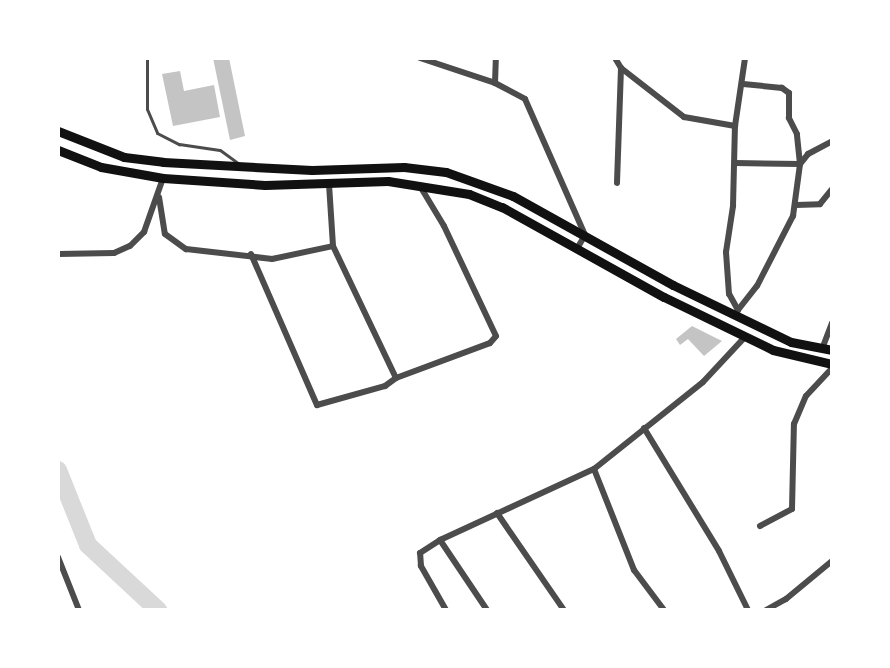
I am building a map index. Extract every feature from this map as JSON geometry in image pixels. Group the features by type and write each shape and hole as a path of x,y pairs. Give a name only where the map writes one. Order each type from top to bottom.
{"main road":[{"path":"58,131 124,157 242,167 404,167 446,172 513,196 673,285 737,312 791,342 827,350"},
{"path":"58,150 101,167 163,178 265,186 418,183 469,194 502,207 745,337 795,358 831,366"}],"street":[{"path":"495,83 496,58"},
{"path":"615,58 621,68 684,117 735,126"},
{"path":"737,312 729,294 726,252 735,163 735,126 745,58"},
{"path":"421,59 495,83 525,99 585,235 577,249"},
{"path":"617,183 621,68"},
{"path":"737,312 763,275 796,205 800,164 797,134 789,118 789,93 782,88 742,84"},
{"path":"800,164 808,154 831,141"},
{"path":"735,163 800,164"},
{"path":"58,254 114,253 130,246 144,232 151,208 159,196 163,178"},
{"path":"251,254 317,405 385,386 396,378 490,343 496,336 444,226 418,183"},
{"path":"329,184 333,246 396,378"},
{"path":"796,205 820,204 831,189"},
{"path":"159,196 165,234 174,244 186,249 251,254 272,259 333,246"},
{"path":"827,350 831,323"},
{"path":"446,609 419,559 440,540 594,469 703,382 745,337"},
{"path":"760,526 792,509 794,423 806,396 831,366"},
{"path":"644,428 719,551 748,609"},
{"path":"594,469 634,570 664,609"},
{"path":"497,513 564,609"},
{"path":"440,540 487,609"},
{"path":"58,557 79,609"},
{"path":"766,609 786,598 831,561"}],"lane":[{"path":"147,58 147,109 157,133 179,144 220,150 242,167"}],"building":[{"path":"213,58 229,58 245,136 230,140"},
{"path":"180,71 184,91 214,85 220,117 173,126 162,74"},
{"path":"692,326 722,341 704,356 688,339 680,345 676,339"}],"waterway":[{"path":"58,470 88,545 158,610"}]}
